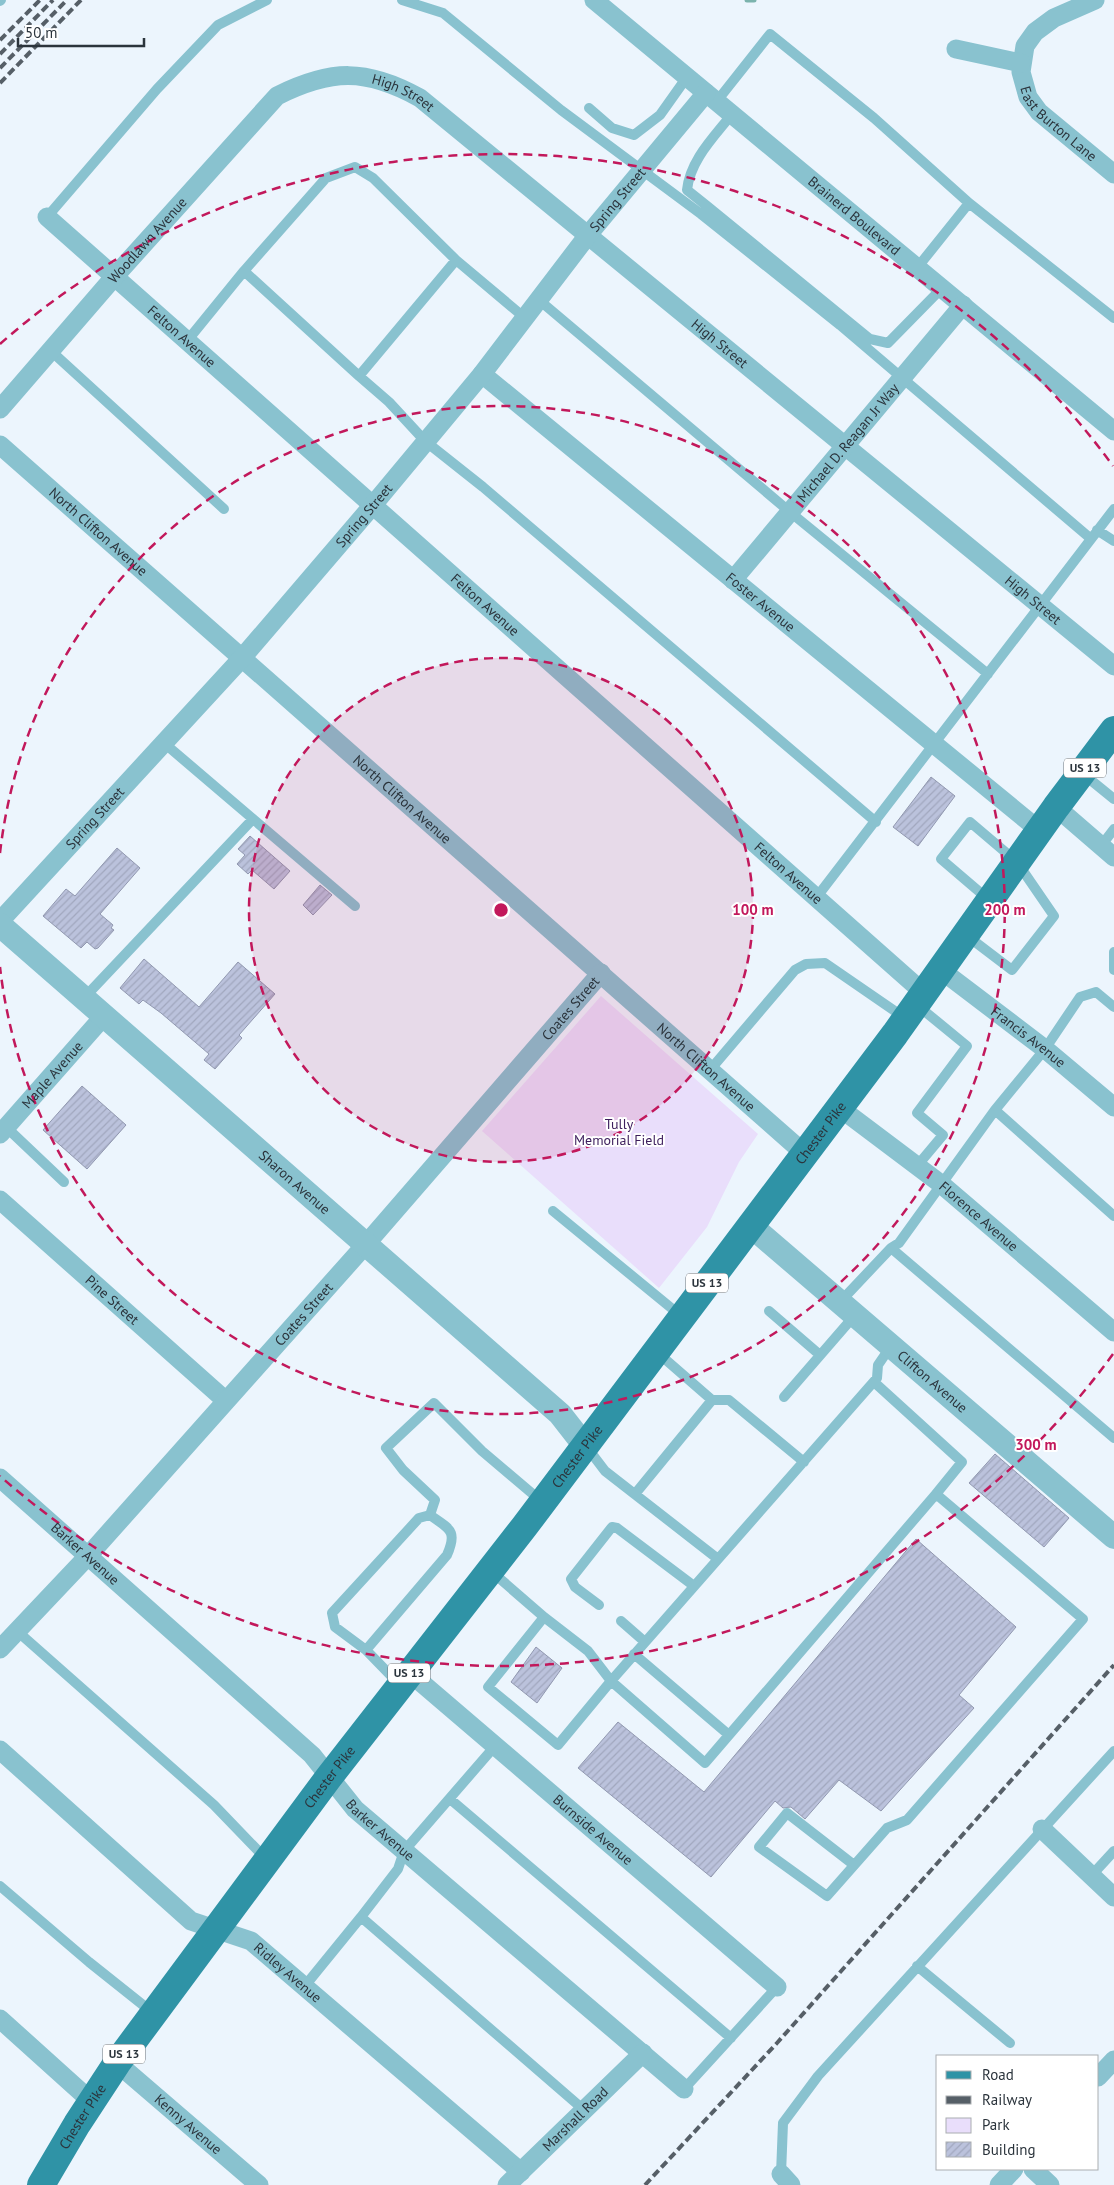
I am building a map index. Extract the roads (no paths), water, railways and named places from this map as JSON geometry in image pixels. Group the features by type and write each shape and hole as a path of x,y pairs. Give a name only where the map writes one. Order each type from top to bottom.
{"main road":[{"name":"Chester Pike","path":"41,2185 91,2101 153,2014 329,1777 543,1502 840,1108 941,970 1056,807 1113,732"}],"street":[{"name":"Brainerd Boulevard","path":"594,0 1114,431"},
{"path":"956,50 1022,63 1026,46 1042,26 1054,18 1095,0"},
{"name":"East Burton Lane","path":"1022,63 1022,81 1033,105 1114,174"},
{"name":"High Street","path":"304,82 332,76 357,75 398,86 420,98 1114,666"},
{"name":"Woodlawn Avenue","path":"0,409 115,276 277,96 304,82"},
{"name":"Spring Street","path":"0,923 242,658 482,374 588,235 641,172 711,97"},
{"name":"Felton Avenue","path":"47,216 816,898 915,1005"},
{"name":"Michael D. Reagan Jr Way","path":"733,580 963,305"},
{"name":"Foster Avenue","path":"482,374 1040,830"},
{"name":"North Clifton Avenue","path":"0,444 805,1154"},
{"path":"1056,807 1108,852"},
{"name":"Sharon Avenue","path":"0,923 560,1414 585,1446"},
{"name":"Francis Avenue","path":"941,970 1045,1049 1114,1107"},
{"name":"Coates Street","path":"0,1649 88,1556 225,1400 367,1243 601,973"},
{"name":"Maple Avenue","path":"3,1130 104,1016"},
{"name":"Florence Avenue","path":"840,1108 941,1184 1114,1332"},
{"name":"Pine Street","path":"0,1200 225,1400"},
{"name":"Clifton Avenue","path":"751,1226 1114,1538"},
{"name":"Barker Avenue","path":"0,1478 312,1755 355,1809 684,2089"},
{"name":"Burnside Avenue","path":"405,1679 495,1746 777,1987"},
{"name":"Ridley Avenue","path":"0,1750 191,1921 251,1941 521,2172"},
{"path":"1042,1829 1114,1897"},
{"path":"2,2025 91,2101"},
{"name":"Marshall Road","path":"507,2185 643,2054"},
{"path":"1099,2076 1114,2060"},
{"name":"Kenny Avenue","path":"117,2063 259,2185"},
{"path":"999,2185 1013,2170"},
{"path":"1033,2170 1050,2185"}],"lane":[{"path":"47,216 157,89 218,25 267,0"},
{"path":"402,0 443,13 561,110 641,172 701,214 832,319 902,379 1093,534 1114,541"},
{"path":"711,97 770,34 874,118 969,203 1114,318"},
{"path":"588,108 612,128 634,135 660,115 688,77"},
{"path":"732,114 703,151 688,176 687,190 706,206 870,339 888,343 942,288"},
{"path":"187,341 244,271 326,178 355,167 373,178 456,260 525,318"},
{"path":"917,268 969,203"},
{"path":"359,376 456,260"},
{"path":"244,271 389,402 426,441 491,494 876,822"},
{"path":"539,300 790,512 988,674"},
{"path":"51,351 224,509"},
{"path":"816,898 1114,509"},
{"path":"164,743 355,906"},
{"path":"1081,773 1114,799"},
{"path":"84,998 253,819"},
{"path":"965,935 1012,970 1054,916 1017,862 970,822 941,859 990,901"},
{"path":"1108,852 1114,829"},
{"path":"1114,952 1114,970"},
{"path":"710,1070 794,970 806,964 825,963 915,1005 967,1046 917,1113 943,1135 917,1166"},
{"path":"784,1397 820,1355 848,1309 891,1248 899,1243 995,1110 1045,1049 1080,997 1096,992 1114,1007"},
{"path":"995,1110 1114,1216"},
{"path":"3,1130 64,1182"},
{"path":"553,1211 682,1317"},
{"path":"891,1248 1114,1438"},
{"path":"770,1311 820,1355"},
{"path":"544,1617 488,1686 558,1745 634,1654 878,1378 878,1365 891,1346"},
{"path":"656,1352 712,1400 729,1400 804,1462"},
{"path":"490,1570 544,1617 588,1651 611,1681 705,1763 962,1462 874,1382"},
{"path":"635,1494 712,1400"},
{"path":"430,1515 435,1500 403,1470 386,1448 434,1403 482,1451 543,1502"},
{"path":"585,1446 605,1472 718,1559"},
{"path":"854,1865 787,1813 759,1847 827,1896 887,1828 907,1820 1083,1618 936,1494"},
{"path":"366,1650 447,1555 453,1540 451,1530 430,1515 418,1518 332,1612 335,1627 405,1679"},
{"path":"600,1605 574,1587 571,1578 612,1527 617,1528 694,1586"},
{"path":"621,1621 645,1642"},
{"path":"17,1632 214,1805 267,1860"},
{"path":"634,1654 729,1735"},
{"path":"304,1986 398,1869 404,1851 495,1746"},
{"path":"786,2180 783,2123 818,2076 916,1966 1114,1751"},
{"path":"450,1799 731,2038"},
{"path":"1091,1876 1114,1851"},
{"path":"0,1886 153,2014"},
{"path":"361,1917 584,2110"},
{"path":"916,1966 1010,2043"},
{"path":"684,2089 777,1987"}],"waterway":[{"path":"747,0 754,0"}],"railway":[{"path":"0,40 40,0"},
{"path":"0,54 53,0"},
{"path":"0,68 67,0"},
{"path":"0,83 81,0"},
{"path":"645,2185 777,2043 1114,1665"}],"park label":[{"name":"Tully Memorial Field","path":"619,1132"}]}
